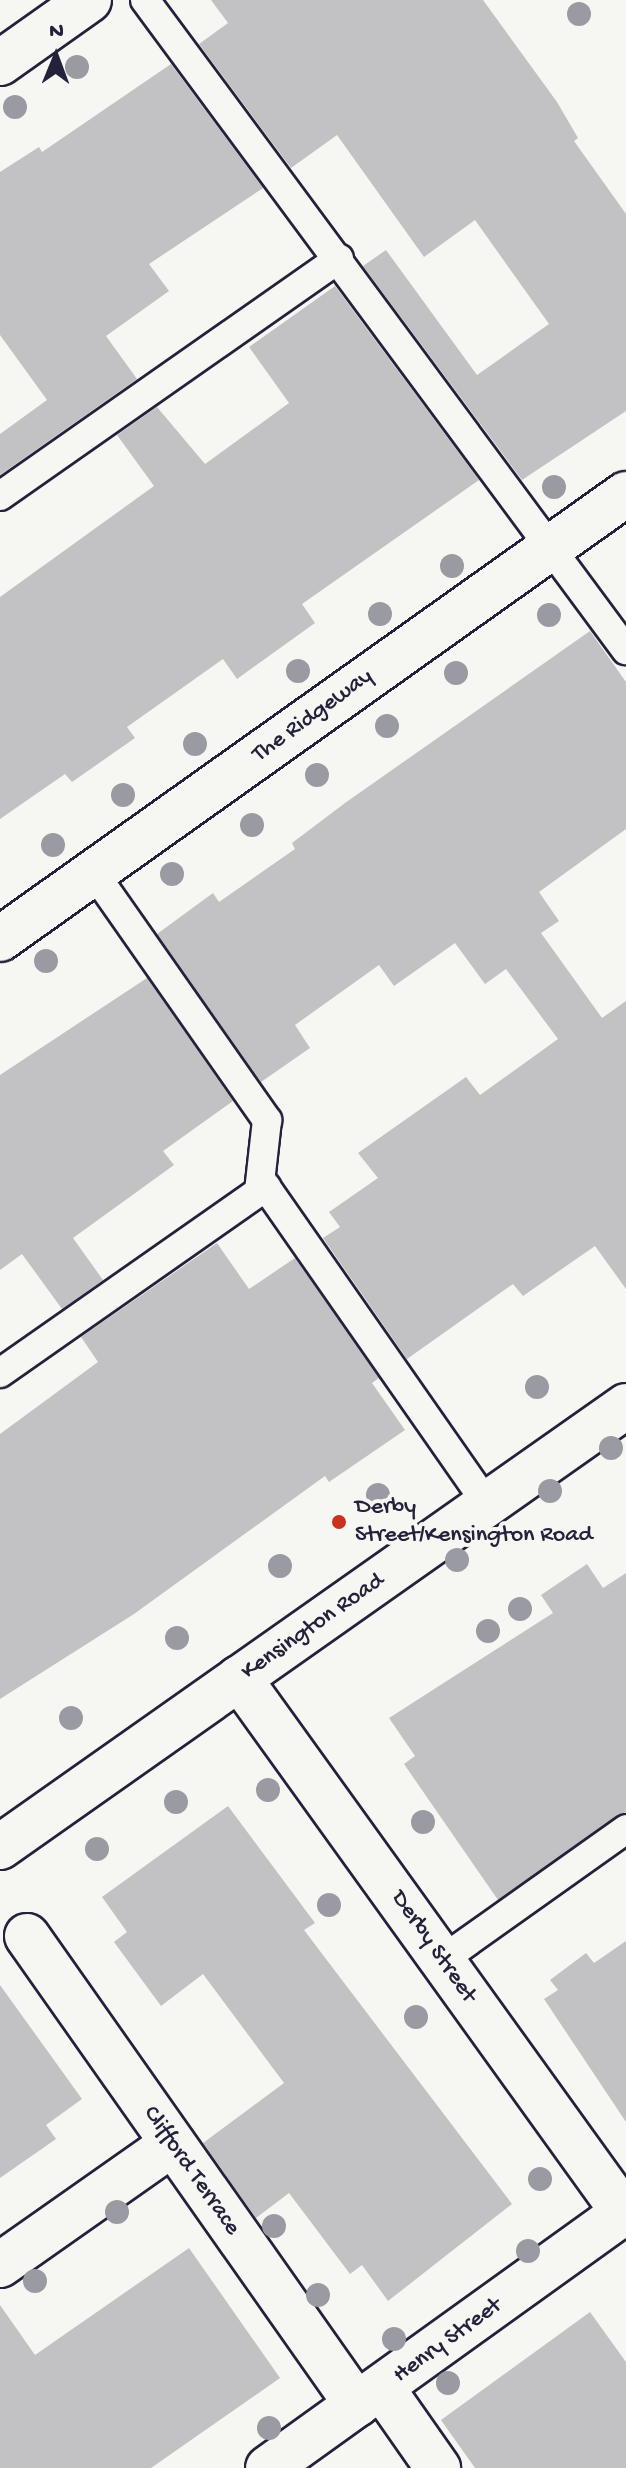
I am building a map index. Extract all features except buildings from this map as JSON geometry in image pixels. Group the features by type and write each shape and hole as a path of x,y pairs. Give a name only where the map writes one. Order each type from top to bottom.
{"street":[{"path":"0,63 89,0"},
{"name":"The Ridgeway","path":"0,939 626,494"},
{"name":"Kensington Road","path":"0,1847 626,1406"},
{"name":"Derby Street","path":"239,1678 625,2213"},
{"name":"Clifford Terrace","path":"27,1936 172,2144 370,2396 438,2468"},
{"path":"0,2265 172,2144"},
{"name":"Henry Street","path":"268,2468 625,2213"}],"lane":[{"path":"145,0 626,650"},
{"path":"0,496 339,259"},
{"path":"94,873 267,1120 259,1191"},
{"path":"0,1373 266,1187 488,1505"},
{"path":"442,1960 626,1829"}],"place":[{"name":"Derby Street/Kensington Road","path":"339,1522"}]}
